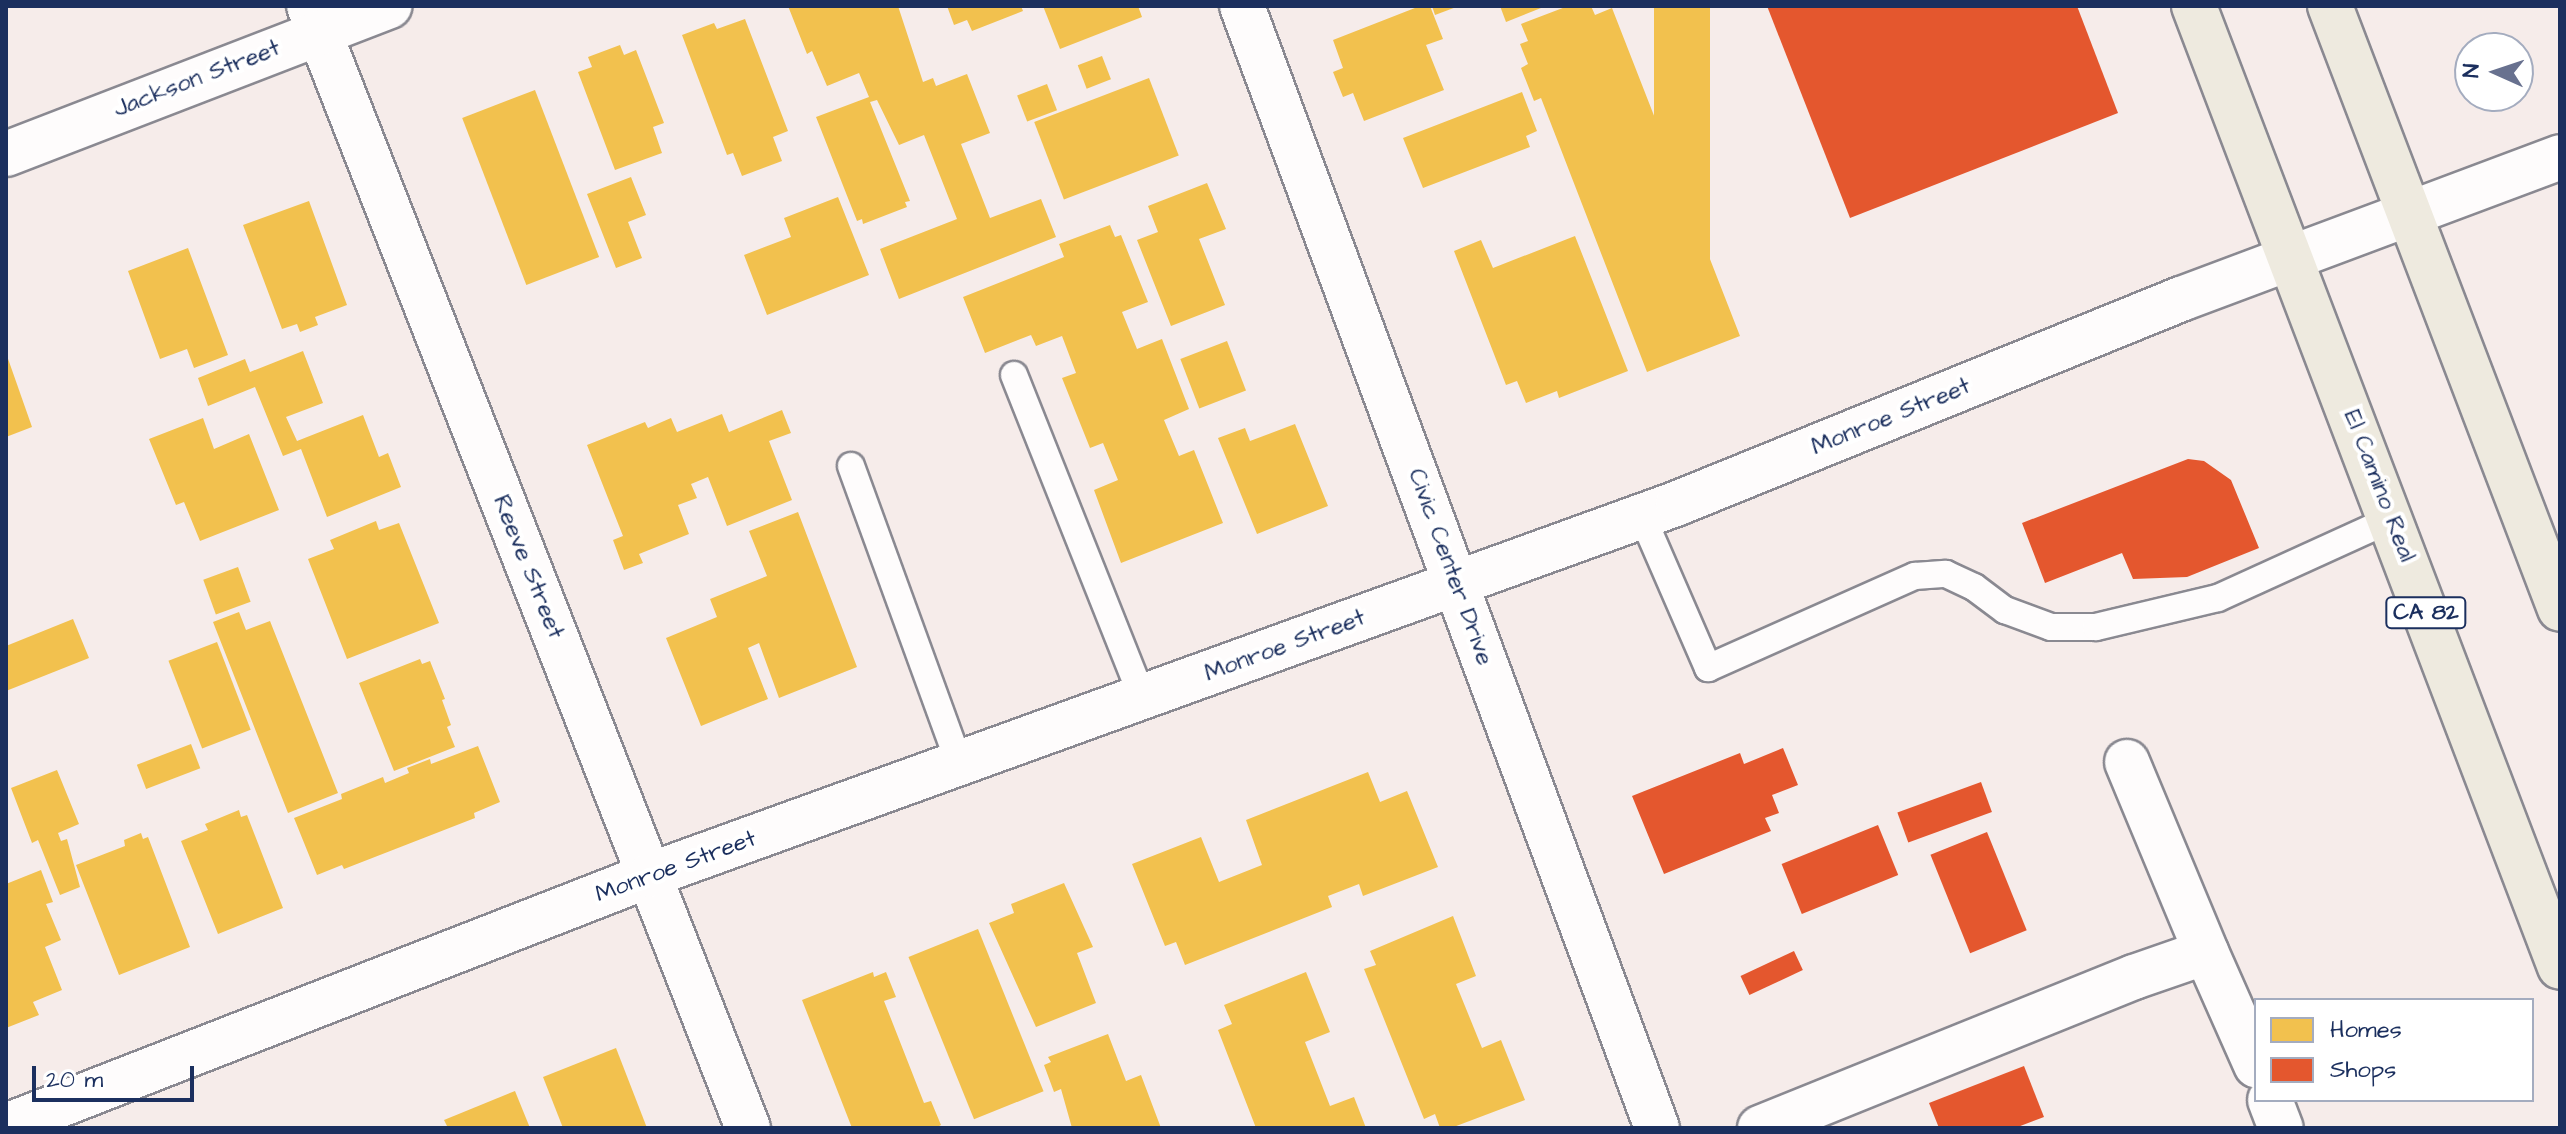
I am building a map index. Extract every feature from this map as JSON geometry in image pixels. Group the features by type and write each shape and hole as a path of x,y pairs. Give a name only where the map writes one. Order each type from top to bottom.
{"main road":[{"name":"El Camino Real","path":"2194,6 2560,967"},
{"path":"2330,6 2560,609"}],"street":[{"name":"Jackson Street","path":"6,154 314,19 389,6"},
{"name":"Civic Center Drive","path":"1242,6 1657,1128"},
{"name":"Reeve Street","path":"314,19 748,1128"},
{"name":"Monroe Street","path":"6,1126 650,875 1642,516 2181,299 2560,157"},
{"path":"2127,762 2254,1060"},
{"path":"1760,1128 2134,977 2206,952"},
{"path":"2271,1102 2281,1128"}],"lane":[{"path":"1014,375 1142,697"},
{"path":"851,466 959,763"},
{"path":"1642,516 1708,668 1915,576 1946,574 1974,587 2005,610 2051,627 2096,627 2218,598 2391,519"}],"building: Homes":[{"path":"788,6 898,6 923,82 933,78 936,86 967,74 990,133 961,144 990,218 1041,199 1056,237 899,299 880,249 957,219 924,135 899,145 877,100 870,102 910,201 905,202 907,207 863,224 862,219 857,221 816,117 869,97 859,73 827,86 812,51 807,54"},
{"path":"947,6 1021,6 1023,11 972,31 967,20 954,25"},
{"path":"1043,6 1138,6 1142,17 1060,49"},
{"path":"1420,6 1430,6 1443,39 1426,45 1444,90 1364,121 1353,93 1343,97 1333,72 1343,68 1333,40"},
{"path":"1432,6 1459,6 1435,15"},
{"path":"1500,6 1546,6 1506,22"},
{"path":"1568,6 1591,6 1595,15 1612,8 1740,336 1647,372 1541,98 1534,101 1521,68 1528,64 1520,44 1528,41 1521,24"},
{"path":"1654,6 1710,6 1710,292 1654,292"},
{"path":"745,19 788,131 773,137 782,161 742,176 733,153 727,155 682,35 714,23 717,29"},
{"path":"620,45 624,55 636,50 664,123 653,127 662,153 615,170 578,72 592,67 588,57"},
{"path":"1102,56 1111,79 1087,89 1078,65"},
{"path":"1149,78 1179,155 1064,200 1034,122"},
{"path":"1047,84 1057,110 1027,122 1017,95"},
{"path":"535,90 599,257 526,285 462,118"},
{"path":"1522,92 1537,131 1526,136 1530,147 1423,188 1403,138"},
{"path":"631,177 646,215 628,222 642,258 616,268 587,194"},
{"path":"1207,183 1226,229 1199,239 1225,305 1171,326 1137,240 1158,232 1148,206"},
{"path":"838,197 869,275 767,315 744,255 791,237 784,218"},
{"path":"309,201 347,305 315,317 318,325 300,332 297,324 282,329 243,225"},
{"path":"1110,225 1115,237 1121,235 1148,302 1122,312 1137,349 1162,339 1189,409 1164,420 1179,456 1194,450 1223,523 1121,563 1094,490 1118,480 1103,443 1090,448 1062,378 1076,373 1062,336 1036,346 1031,335 985,353 963,297 1064,257 1059,244"},
{"path":"1575,236 1628,371 1559,398 1557,391 1526,403 1517,381 1506,385 1454,251 1481,240 1493,268"},
{"path":"188,248 228,355 194,368 187,349 160,359 128,271"},
{"path":"1227,341 1246,390 1199,408 1180,359"},
{"path":"303,351 323,403 286,417 297,441 363,415 379,457 388,453 401,487 327,517 301,449 283,456 255,387 208,406 198,378 245,359 250,372"},
{"path":"6,353 32,427 6,437"},
{"path":"782,410 791,433 769,441 792,500 727,526 708,477 691,484 697,498 678,505 689,534 639,554 643,563 624,570 613,540 623,536 587,445 645,422 648,428 671,418 677,432 722,414 729,432"},
{"path":"203,418 214,449 249,434 279,510 200,541 184,502 176,505 149,439"},
{"path":"1295,424 1328,506 1257,534 1218,438 1245,428 1250,441"},
{"path":"798,512 857,667 779,698 759,643 748,648 768,699 701,726 666,638 717,617 710,599 767,576 749,531"},
{"path":"376,521 379,530 399,523 439,623 347,659 308,559 334,549 330,540"},
{"path":"238,567 251,602 216,614 203,580"},
{"path":"239,612 246,630 270,621 338,793 288,813 213,622"},
{"path":"73,619 89,658 6,691 6,646"},
{"path":"217,642 251,730 202,748 168,661"},
{"path":"420,659 422,664 430,661 445,699 442,700 451,725 447,727 455,747 394,771 359,683"},
{"path":"191,744 200,768 146,789 137,765"},
{"path":"478,746 500,802 474,813 475,818 344,869 342,865 317,875 294,818 342,799 341,794 383,777 385,783 409,773 407,768 430,759 431,764"},
{"path":"57,770 79,824 58,833 61,841 67,839 80,887 60,895 38,840 32,843 11,788"},
{"path":"1368,772 1380,802 1407,791 1438,867 1363,896 1359,884 1328,896 1332,907 1185,965 1176,942 1165,946 1132,864 1201,837 1219,882 1262,865 1246,820"},
{"path":"239,810 241,817 247,815 283,908 218,934 181,841 208,830 205,824"},
{"path":"141,833 143,839 148,837 190,947 119,975 76,865 125,846 124,840"},
{"path":"41,870 53,902 46,904 61,940 45,947 62,990 33,1002 39,1015 6,1028 6,884"},
{"path":"1064,883 1093,947 1077,953 1096,1003 1036,1027 989,923 1014,913 1011,904"},
{"path":"1453,916 1476,976 1456,984 1482,1048 1501,1040 1525,1100 1451,1128 1440,1128 1435,1114 1424,1119 1364,969 1376,965 1370,951"},
{"path":"978,929 1044,1091 974,1119 908,957"},
{"path":"873,972 874,977 886,972 896,997 884,1001 924,1103 931,1101 941,1125 935,1128 852,1128 802,1000"},
{"path":"1306,972 1330,1032 1305,1042 1330,1106 1354,1097 1366,1128 1256,1128 1218,1030 1232,1024 1224,1005"},
{"path":"1108,1034 1126,1081 1141,1075 1161,1128 1072,1128 1061,1089 1054,1092 1044,1065 1051,1062 1048,1057"},
{"path":"616,1048 647,1128 563,1128 543,1077"},
{"path":"515,1091 530,1128 448,1128 444,1120"}],"building: Shops":[{"path":"1767,6 2077,6 2118,113 1850,218"},
{"path":"2188,459 2204,461 2231,480 2259,548 2187,577 2133,579 2122,553 2045,583 2022,523"},
{"path":"1783,748 1798,785 1772,795 1779,813 1765,818 1771,831 1664,874 1632,796 1740,753 1744,764"},
{"path":"1981,782 1992,812 1908,843 1897,812"},
{"path":"1878,825 1898,875 1802,914 1782,864"},
{"path":"1987,832 2027,930 1970,953 1930,855"},
{"path":"1794,951 1803,970 1749,995 1741,976"},
{"path":"2024,1066 2044,1117 2015,1128 1939,1128 1929,1103"}]}
